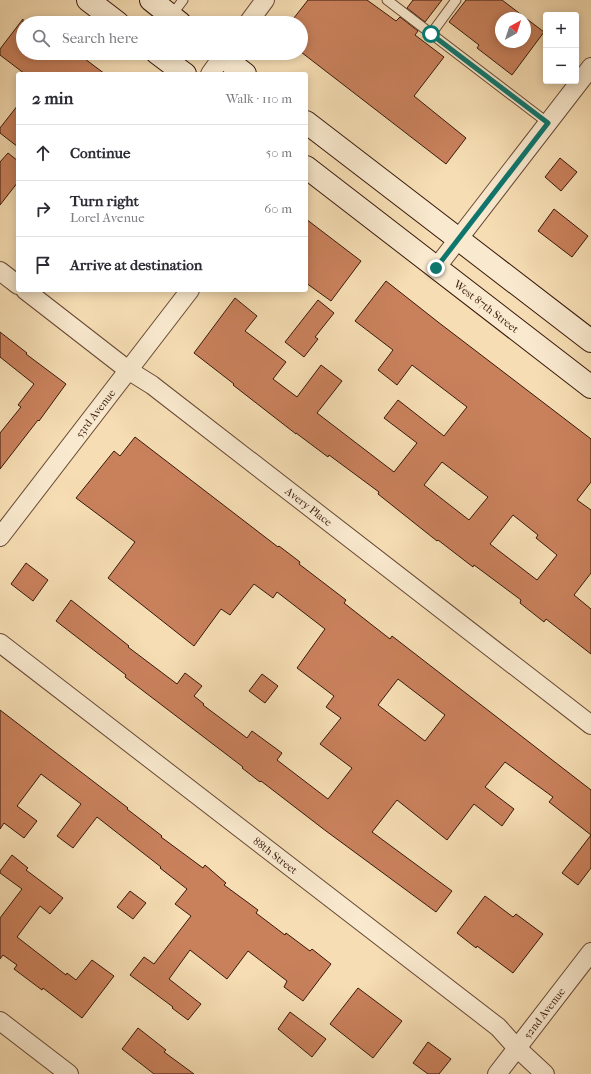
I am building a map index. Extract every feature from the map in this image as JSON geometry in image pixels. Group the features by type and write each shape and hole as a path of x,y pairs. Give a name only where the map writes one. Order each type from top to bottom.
{"main road":[{"path":"88,0 109,16"},
{"path":"151,0 178,13"},
{"path":"166,60 182,72"},
{"path":"229,60 243,72"},
{"path":"309,130 459,239 591,341"},
{"name":"West 87th Street","path":"308,169 591,387"}],"street":[{"path":"253,16 265,0"},
{"path":"211,72 218,60"},
{"path":"436,268 591,67"},
{"path":"0,271 16,283"},
{"name":"Avery Place","path":"28,292 128,370 158,390 591,725"},
{"name":"53rd Avenue","path":"0,537 188,292"},
{"name":"88th Street","path":"0,644 498,1027 517,1048 545,1074"},
{"name":"52nd Avenue","path":"497,1074 591,952"},
{"path":"0,1021 69,1074"}],"lane":[{"path":"387,0 548,123"},
{"path":"431,34 456,0"}],"building":[{"path":"308,0 367,0 396,21 400,17 418,31 415,35 444,57 414,96 466,138 446,164 308,57 308,16 295,16"},
{"path":"413,0 442,0 425,22 407,8"},
{"path":"466,0 502,0 518,12 495,12 495,48 531,48 531,22 543,31 543,33 512,75 477,48 479,45 449,22"},
{"path":"16,28 16,60 86,60 102,72 22,72 0,55 0,49"},
{"path":"16,108 16,145 0,133 0,128"},
{"path":"8,153 16,159 16,185 0,205 0,162"},
{"path":"560,158 577,172 561,191 545,177"},
{"path":"554,209 588,236 572,257 538,231"},
{"path":"308,221 361,261 331,301 308,284"},
{"path":"386,281 591,439 591,482 577,500 591,510 591,573 574,595 591,609 591,654 546,619 544,622 520,603 521,600 474,565 473,567 438,540 437,541 378,494 379,492 329,455 328,457 296,434 194,353 235,298 257,316 245,331 286,362 273,379 297,397 321,365 342,381 317,413 394,472 417,443 384,418 398,400 444,436 467,407 412,365 397,385 378,370 393,350 355,321","holes":["442,462 488,497 469,520 424,485","513,515 538,535 536,538 557,555 537,580 490,544"]},
{"path":"318,300 334,313 315,337 318,339 304,357 285,342"},
{"path":"0,332 66,384 39,421 38,420 0,469 0,433 21,407 18,405 34,384 0,357"},
{"path":"135,437 278,547 279,546 300,562 299,564 346,600 344,603 390,639 392,636 591,790 591,835 549,802 553,797 505,762 485,787 514,809 502,826 474,804 447,840 397,800 372,832 452,891 436,912 261,781 260,782 242,768 243,767 125,677 126,675 56,621 71,600 129,646 128,647 177,684 185,673 202,686 194,696 204,704 203,705 247,738 252,731 282,753 277,760 328,799 352,768 320,744 341,718 326,707 334,696 297,668 325,629 277,592 273,598 254,584 230,615 221,609 194,646 108,578 135,542 76,498 114,451 120,456","holes":["398,679 445,715 425,741 378,705"]},
{"path":"26,563 48,580 33,601 11,584"},
{"path":"262,674 278,686 265,703 249,691"},
{"path":"0,710 128,808 127,809 162,836 161,837 203,868 205,865 226,883 224,885 258,910 256,913 285,935 286,933 310,951 312,949 331,964 303,1001 284,987 287,981 248,951 227,979 190,950 169,979 201,1004 188,1020 130,975 144,957 154,964 191,916 175,904 187,889 97,817 73,848 57,836 81,804 41,774 17,806 37,821 24,838 4,823 0,829"},
{"path":"591,835 591,868 578,885 562,873"},
{"path":"12,855 28,868 26,870 63,898 50,914 40,906 17,937 66,975 67,973 76,980 92,960 114,976 82,1018 43,988 42,990 14,969 17,965 3,955 0,959 0,918 22,889 0,873"},
{"path":"130,891 146,903 133,919 117,907"},
{"path":"485,896 513,917 516,914 543,934 513,973 457,933"},
{"path":"358,988 402,1021 373,1058 330,1024"},
{"path":"290,1012 326,1039 312,1057 278,1029"},
{"path":"138,1028 166,1050 164,1052 194,1074 154,1074 122,1049"},
{"path":"428,1042 451,1059 439,1074 428,1074 413,1063"}],"route":[{"path":"431,34 548,123 436,268"}]}
